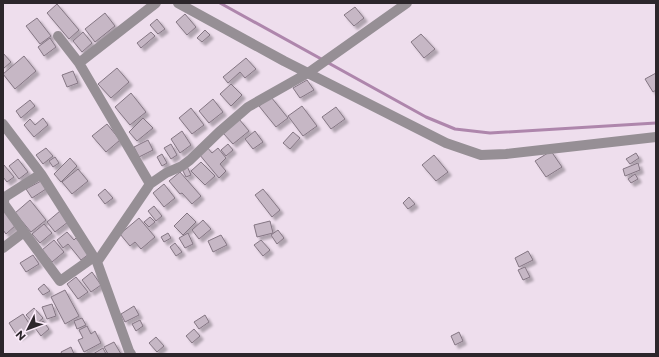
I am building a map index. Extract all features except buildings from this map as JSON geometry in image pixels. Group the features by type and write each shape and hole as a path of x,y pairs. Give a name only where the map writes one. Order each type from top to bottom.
{"street":[{"path":"79,63 156,3"},
{"path":"178,3 308,73 446,143 481,155 506,154 656,137"},
{"path":"40,174 5,197 4,204 60,281 95,259 150,184 166,173 182,166 190,160 248,107 308,73 407,3"},
{"path":"58,36 79,63 150,184"},
{"path":"3,124 40,174 95,259 131,354"},
{"path":"3,248 24,232"}],"waterway":[{"path":"220,3 426,117 455,129 490,133 656,123"}]}
